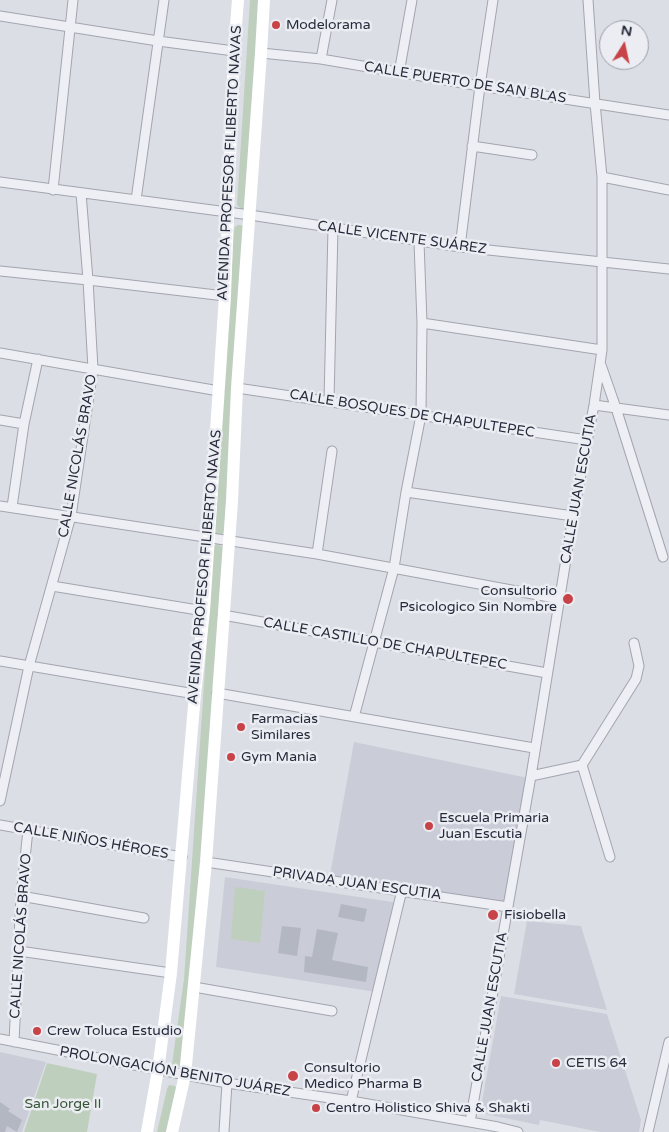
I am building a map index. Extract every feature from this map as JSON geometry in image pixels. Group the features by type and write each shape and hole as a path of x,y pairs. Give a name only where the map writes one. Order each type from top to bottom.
{"main road":[{"name":"AVENIDA PROFESOR FILIBERTO NAVAS","path":"147,1132 172,973 195,694 204,611 225,296 234,51 238,0"},
{"name":"AVENIDA PROFESOR FILIBERTO NAVAS","path":"172,1132 185,1075 206,862 232,501 237,388 264,0"}],"street":[{"path":"53,190 73,0"},
{"path":"136,200 164,0"},
{"path":"321,59 332,0"},
{"path":"399,73 412,0"},
{"path":"460,248 472,146 493,0"},
{"name":"CALLE JUAN ESCUTIA","path":"470,1122 573,516 601,364 602,177 588,0"},
{"path":"0,16 234,51"},
{"name":"CALLE PUERTO DE SAN BLAS","path":"261,53 321,59 669,115"},
{"path":"472,146 532,155"},
{"path":"602,177 669,190"},
{"name":"CALLE VICENTE SUÁREZ","path":"0,182 250,215 460,248 669,269"},
{"name":"CALLE NICOLÁS BRAVO","path":"0,801 29,666 71,516 93,369 81,194"},
{"path":"329,401 333,228"},
{"path":"354,717 394,568 421,415 422,323 419,242"},
{"path":"0,271 225,296"},
{"path":"422,323 602,350"},
{"path":"0,352 219,391"},
{"path":"12,507 24,424 38,359"},
{"path":"601,364 663,557"},
{"name":"CALLE BOSQUES DE CHAPULTEPEC","path":"237,388 587,440"},
{"path":"594,405 669,415"},
{"path":"0,420 24,424"},
{"path":"317,554 332,451"},
{"path":"406,492 573,516"},
{"path":"0,506 317,554 560,600"},
{"path":"52,586 204,611"},
{"name":"CALLE CASTILLO DE CHAPULTEPEC","path":"223,615 547,674"},
{"path":"530,776 582,765 636,679 639,666 634,643"},
{"path":"0,661 195,694"},
{"path":"217,693 534,748"},
{"path":"582,765 610,857"},
{"name":"CALLE NIÑOS HÉROES","path":"0,825 182,857"},
{"name":"CALLE NICOLÁS BRAVO","path":"14,1042 21,896 28,830"},
{"name":"PRIVADA JUAN ESCUTIA","path":"206,862 508,906"},
{"path":"351,1102 402,890"},
{"path":"21,896 144,918"},
{"path":"19,951 172,973"},
{"path":"194,987 332,1011"},
{"name":"PROLONGACIÓN BENITO JUÁREZ","path":"0,1039 227,1083 470,1122 518,1132"},
{"path":"648,1132 669,1042"},
{"path":"224,1132 227,1083"}],"shaded area":[{"name":"Escuela Primaria Juan Escutia","path":"354,742 528,778 504,904 330,875"},
{"path":"225,877 399,903 376,992 216,967"},
{"path":"527,921 581,926 607,1010 514,994"},
{"name":"CETIS 64","path":"501,996 607,1014 641,1120 639,1132 600,1132 540,1120 539,1125 480,1113"},
{"path":"0,1052 46,1062 22,1132 0,1132"}],"green space":[{"path":"250,0 260,0 244,210 237,205"},
{"path":"238,225 244,227 224,533 217,535 215,531 234,231"},
{"path":"217,544 224,547 194,980 181,1067 177,1069 172,1064 184,979 213,551 214,546"},
{"path":"235,887 265,891 260,943 231,939"},
{"name":"San Jorge II","path":"47,1063 97,1074 87,1132 24,1132"},
{"path":"169,1085 175,1086 178,1091 169,1132 157,1132 167,1089"}],"building":[{"path":"341,904 367,909 364,922 338,917"},
{"path":"282,926 301,928 297,956 278,953"},
{"path":"317,929 338,933 332,960 368,967 366,982 304,972 305,956 312,957"},
{"path":"0,1102 10,1109 8,1111 22,1120 17,1132 7,1126 5,1132 0,1132"}],"place":[{"name":"Modelorama","path":"276,25"},
{"name":"Consultorio Psicologico Sin Nombre","path":"568,599"},
{"name":"Farmacias Similares","path":"241,727"},
{"name":"Gym Mania","path":"231,757"},
{"name":"Escuela Primaria Juan Escutia","path":"429,826"},
{"name":"Fisiobella","path":"493,915"},
{"name":"Crew Toluca Estudio","path":"37,1031"},
{"name":"CETIS 64","path":"556,1063"},
{"name":"Consultorio Medico Pharma B","path":"293,1076"},
{"name":"Centro Holistico Shiva & Shakti","path":"316,1108"}]}
